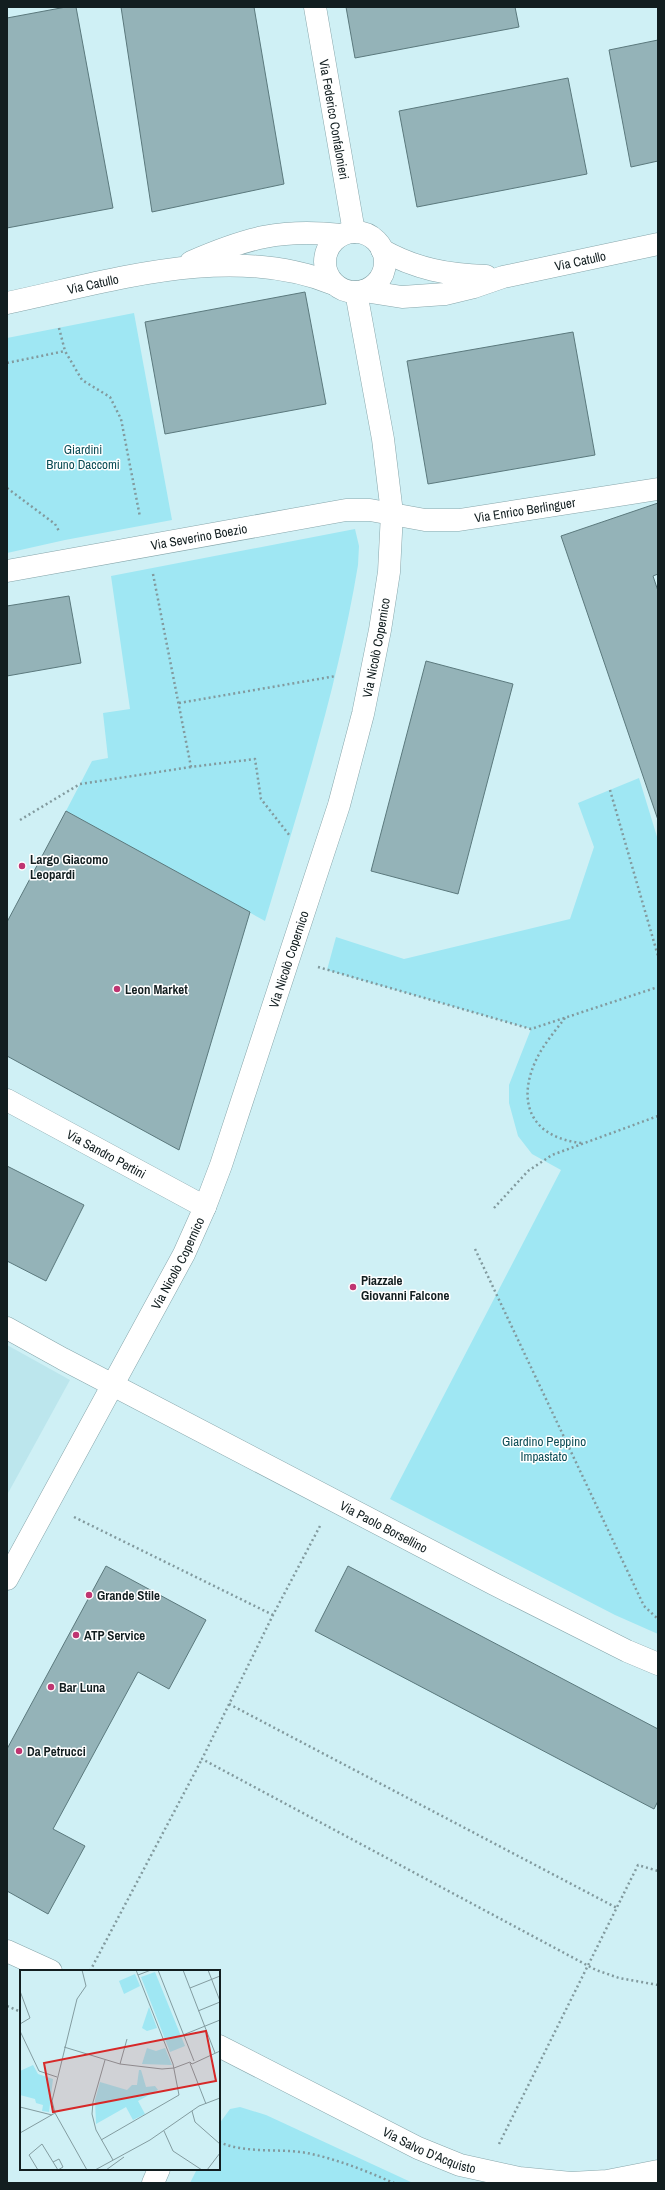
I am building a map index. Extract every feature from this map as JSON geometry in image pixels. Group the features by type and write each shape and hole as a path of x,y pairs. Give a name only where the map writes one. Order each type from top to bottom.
{"street":[{"name":"Via Federico Confalonieri","path":"314,7 348,233"},
{"name":"Via Catullo","path":"179,267 223,248 258,238 296,232 348,233"},
{"path":"348,233 371,236 382,250 385,260 380,279 374,286 360,292 348,292 334,284 328,276 325,258 328,248 348,233"},
{"name":"Via Catullo","path":"360,292 417,297 467,289 503,277 658,244"},
{"name":"Via Catullo","path":"382,250 411,265 441,273 503,277"},
{"name":"Via Catullo","path":"7,303 179,267 222,265 264,268 311,275 334,284"},
{"name":"Via Nicolò Copernico","path":"7,1579 184,1254 206,1207 222,1164 338,806 363,714 378,643 389,572 392,513 383,439 360,292"},
{"name":"Via Enrico Berlinguer","path":"392,513 435,521 459,520 658,489"},
{"name":"Via Severino Boezio","path":"7,571 346,510 370,510 392,513"},
{"name":"Via Sandro Pertini","path":"7,1100 206,1207"},
{"name":"Via Paolo Borsellino","path":"7,1328 63,1359 334,1501 598,1637 658,1664"},
{"path":"7,1952 49,1970"},
{"name":"Via Salvo D'Acquisto","path":"220,2047 418,2148 460,2165 486,2172 519,2178 571,2183 607,2181 658,2171"},
{"path":"153,2183 159,2170"}],"path":[{"path":"59,328 65,351 82,380 110,397 121,419 140,518"},
{"path":"7,362 65,351"},
{"path":"7,488 55,524 61,534"},
{"path":"152,568 191,767"},
{"path":"179,703 336,676"},
{"path":"20,820 80,784 255,759 262,799 290,836"},
{"path":"610,790 658,956"},
{"path":"288,959 531,1029 658,987"},
{"path":"565,1018 536,1059 528,1082 527,1096 534,1118 543,1131 557,1138 583,1143"},
{"path":"494,1208 528,1171 552,1155 658,1116"},
{"path":"475,1249 644,1606 658,1619"},
{"path":"91,1970 202,1759 273,1616 334,1501"},
{"path":"48,1504 273,1616"},
{"path":"229,1704 617,1908"},
{"path":"202,1759 587,1966 618,1978 658,1985"},
{"path":"486,2172 638,1865 658,1870"},
{"path":"7,2006 20,2012"},
{"path":"220,2142 244,2148 307,2153 364,2170 394,2183"}],"shaded area":[{"path":"7,1345 70,1380 7,1495"}],"green space":[{"name":"Giardini Bruno Daccomi","path":"134,313 172,520 65,540 7,553 7,338"},
{"path":"355,529 359,546 358,565 340,655 305,789 265,921 66,811 92,761 108,758 103,713 130,709 111,576"},
{"name":"Giardino Peppino Impastato","path":"639,778 658,840 658,1634 615,1615 390,1499 561,1170 532,1154 518,1136 509,1103 509,1085 531,1029 327,970 336,937 404,959 570,919 594,847 578,803"},
{"path":"240,2107 266,2115 413,2183 190,2183 196,2170 220,2170 220,2123 230,2109"}],"building":[{"path":"66,7 76,7 113,208 7,228 7,18"},
{"path":"121,7 254,7 284,184 152,212"},
{"path":"346,7 515,7 519,27 355,58"},
{"path":"658,40 658,161 631,167 609,50"},
{"path":"568,78 587,174 417,207 399,111"},
{"path":"305,292 326,404 165,434 145,322"},
{"path":"573,332 595,455 428,484 407,361"},
{"path":"658,503 658,574 653,576 658,591 658,820 561,536"},
{"path":"69,596 81,663 7,676 7,606"},
{"path":"426,661 513,684 458,894 371,871"},
{"name":"Leon Market","path":"66,811 250,912 179,1150 7,1056 7,922"},
{"path":"7,1166 84,1205 46,1281 7,1261"},
{"path":"106,1566 206,1620 169,1689 138,1672 53,1829 85,1846 48,1914 7,1891 7,1749"},
{"path":"348,1566 658,1729 658,1801 654,1809 315,1631"}],"place":[{"name":"Largo Giacomo Leopardi","path":"22,866"},
{"name":"Leon Market","path":"117,989"},
{"name":"Piazzale Giovanni Falcone","path":"353,1287"},
{"name":"Grande Stile","path":"89,1595"},
{"name":"ATP Service","path":"76,1635"},
{"name":"Bar Luna","path":"51,1687"},
{"name":"Da Petrucci","path":"19,1751"}]}
